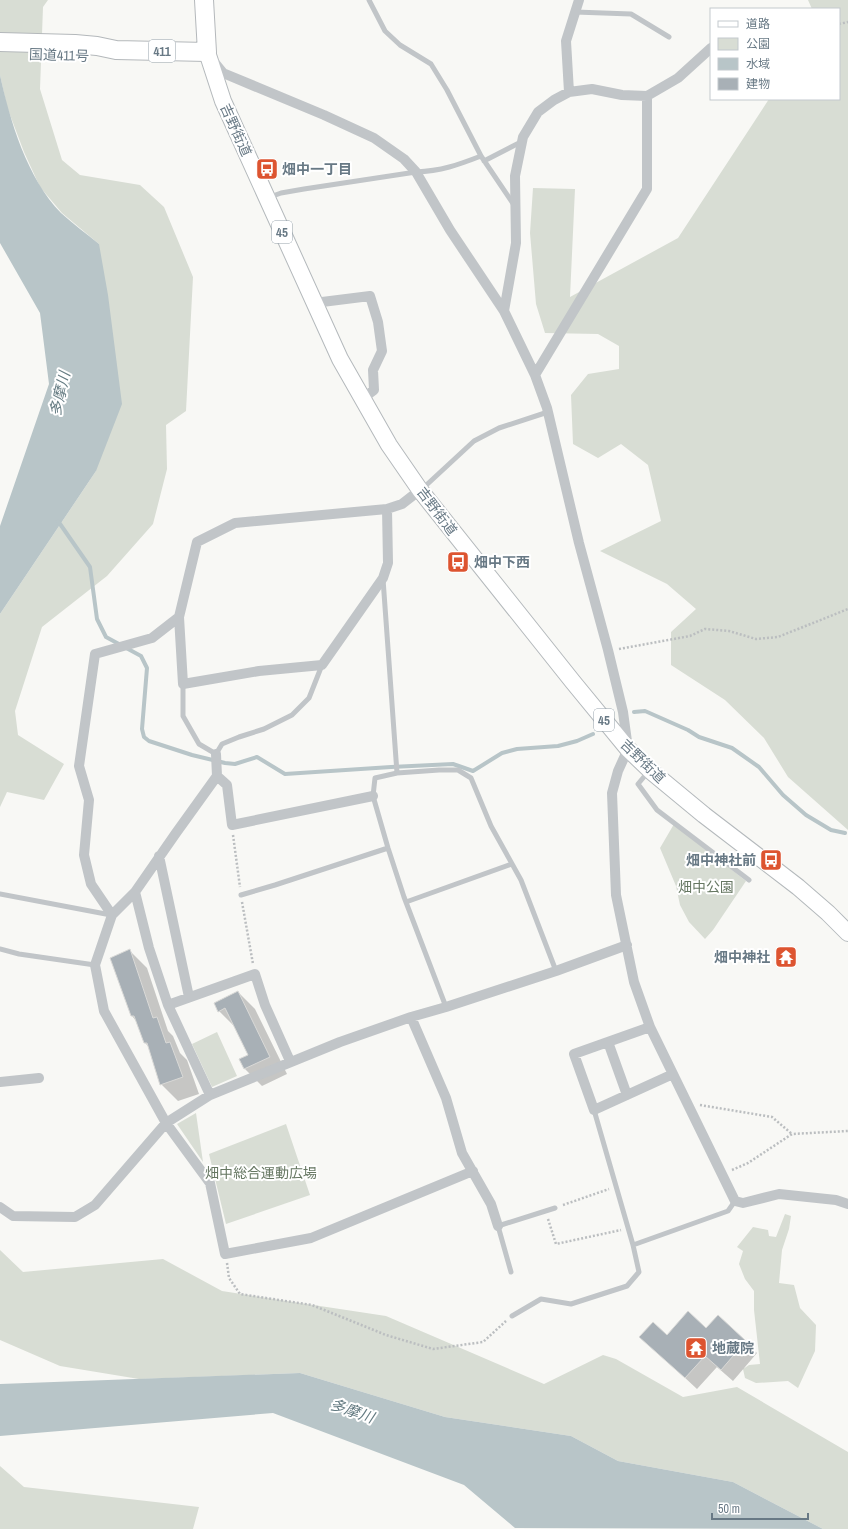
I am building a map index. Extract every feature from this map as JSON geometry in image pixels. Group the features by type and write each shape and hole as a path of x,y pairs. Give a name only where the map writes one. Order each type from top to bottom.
{"highway":[{"name":"吉野街道","path":"204,0 207,52"},
{"name":"国道411号","path":"0,42 43,48"},
{"name":"国道411号","path":"0,54 43,48 97,46 116,50 207,52"}],"main road":[{"name":"吉野街道","path":"207,52 218,90 340,359 389,444 420,490 572,682 628,749 650,770 704,814 798,887 848,933"}],"street":[{"path":"569,92 566,41 580,0"},
{"path":"504,310 516,243 515,176 521,142 538,112 554,100 569,92 592,90 622,95 646,96 678,78 710,49"},
{"path":"207,52 217,67 223,72 374,138 404,159 416,172 450,230 504,310 535,375 548,412 579,543 623,712 628,749 618,771 612,793 616,895 634,982 650,1027 735,1201 743,1203 780,1194 836,1200 848,1204"},
{"path":"535,375 647,189 646,96"},
{"path":"314,302 370,296 378,322 382,351 373,370 374,390 362,399"},
{"path":"387,509 388,563 383,578 322,665 259,671 183,684 179,617 197,542 235,523 387,509 402,504 420,490"},
{"path":"112,915 91,884 84,855 89,800 79,766 95,654 152,638 179,617"},
{"path":"216,754 217,776 135,892 112,915 95,965 104,1011 166,1123 210,1183 225,1254 310,1238 473,1172"},
{"path":"217,776 227,785 232,825 373,796"},
{"path":"159,856 189,997"},
{"path":"135,892 148,948 168,1005 210,1095"},
{"path":"0,1207 13,1216 75,1217 95,1205 166,1123 210,1095 290,1061 340,1042 411,1017 446,1008 556,971 627,945"},
{"path":"168,1005 255,974 265,1005 290,1061"},
{"path":"411,1017 446,1098 462,1153 491,1204 498,1226"},
{"path":"650,1027 574,1054 594,1110 673,1074"},
{"path":"608,1042 627,1095"},
{"path":"0,1082 39,1078"}],"lane":[{"path":"369,0 385,31 400,45 431,64 447,90 483,159 516,208"},
{"path":"575,12 631,14 669,37"},
{"path":"267,198 282,193 304,189 416,172 434,171 483,159 521,142"},
{"path":"420,490 474,441 499,428 548,412"},
{"path":"383,578 397,773"},
{"path":"183,684 182,716 199,744 216,754 222,744 264,729 292,715 309,698 322,665"},
{"path":"446,1008 406,902 388,848 373,796 375,778 397,773 458,770 471,778 491,826 521,880 556,971"},
{"path":"650,770 638,784 657,810 749,880"},
{"path":"241,895 388,848"},
{"path":"406,902 512,864"},
{"path":"0,894 112,915"},
{"path":"0,949 19,954 95,965"},
{"path":"512,1316 541,1299 571,1304 627,1286 639,1272 633,1245 594,1110"},
{"path":"633,1245 728,1211 735,1201"},
{"path":"510,1272 498,1226 555,1208"}],"path":[{"path":"608,650 690,636 706,629 729,631 756,639 778,637 848,609"},
{"path":"684,1096 700,1105 772,1117 792,1134"},
{"path":"722,1174 748,1164 792,1134 848,1131"},
{"path":"555,1208 616,1186"},
{"path":"545,1211 556,1244 628,1229"},
{"path":"225,1254 229,1278 240,1294 312,1304 386,1335 433,1349 483,1342 512,1316"}],"green space":[{"path":"0,0 48,0 43,7 40,89 62,160 80,175 140,185 164,207 193,277 186,411 166,425 167,469 153,524 107,576 42,627 15,711 18,735 64,764 44,800 7,792 0,807 0,614 96,471 99,244 62,213 40,187 24,152 7,107 0,75"},
{"path":"808,0 848,0 848,830 788,777 764,738 725,700 671,665 671,632 696,609 667,584 600,551 661,521 648,465 621,444 598,458 573,444 571,395 588,374 619,369 619,346 598,334 545,333 536,304 530,233 533,188 575,189 570,297 678,238 768,100 840,100 840,8 812,8"},
{"name":"畑中公園","path":"674,824 746,881 713,930 705,939 689,922 680,905 676,886 660,848"},
{"path":"217,1032 237,1076 212,1087 192,1044"},
{"path":"196,1113 203,1162 177,1124"},
{"name":"畑中総合運動広場","path":"286,1124 310,1195 226,1224 209,1154"},
{"path":"785,1214 791,1216 789,1229 782,1250 779,1283 794,1285 800,1308 816,1325 815,1351 798,1388 788,1381 756,1383 745,1378 743,1369 749,1365 760,1364 754,1310 754,1291 745,1279 739,1264 743,1251 737,1247 753,1227 768,1230 769,1236 776,1237"},
{"path":"0,1250 23,1272 163,1259 222,1291 386,1316 544,1384 603,1355 616,1359 683,1397 737,1387 848,1452 848,1529 823,1529 733,1482 618,1461 571,1436 445,1417 300,1373 139,1379 60,1366 0,1340"},
{"path":"0,1466 24,1487 199,1507 193,1529 0,1529"}],"water":[{"name":"多摩川","path":"0,75 15,130 29,166 49,199 61,213 99,244 108,295 122,404 96,471 0,614 0,526 49,384 40,313 0,243"},
{"name":"多摩川","path":"300,1373 445,1417 571,1436 618,1461 733,1482 823,1529 515,1528 464,1485 273,1413 0,1436 0,1384"}],"building":[{"path":"130,949 153,1018 157,1017 166,1043 170,1042 183,1077 160,1085 147,1043 144,1043 134,1016 131,1016 110,958"},
{"path":"238,991 270,1057 244,1069 239,1059 248,1055 225,1008 218,1012 214,1003"},
{"name":"地蔵院","path":"688,1311 706,1328 718,1315 746,1341 721,1370 705,1356 685,1378 639,1337 653,1322 667,1335"}],"waterway":[{"path":"58,521 90,567 97,619 106,637 141,656 147,668 142,729 144,737 149,741 192,755 225,763 235,764 257,757 285,774 453,764 473,771 502,753 517,749 558,746 577,741 593,734"},
{"path":"634,712 645,711 688,730 699,737 732,748 759,767 783,795 806,815 831,830 845,833"}],"place":[{"name":"畑中一丁目","path":"267,169"},
{"name":"畑中下西","path":"458,562"},
{"name":"畑中神社前","path":"771,860"},
{"name":"畑中神社","path":"786,957"},
{"name":"地蔵院","path":"696,1348"}]}
